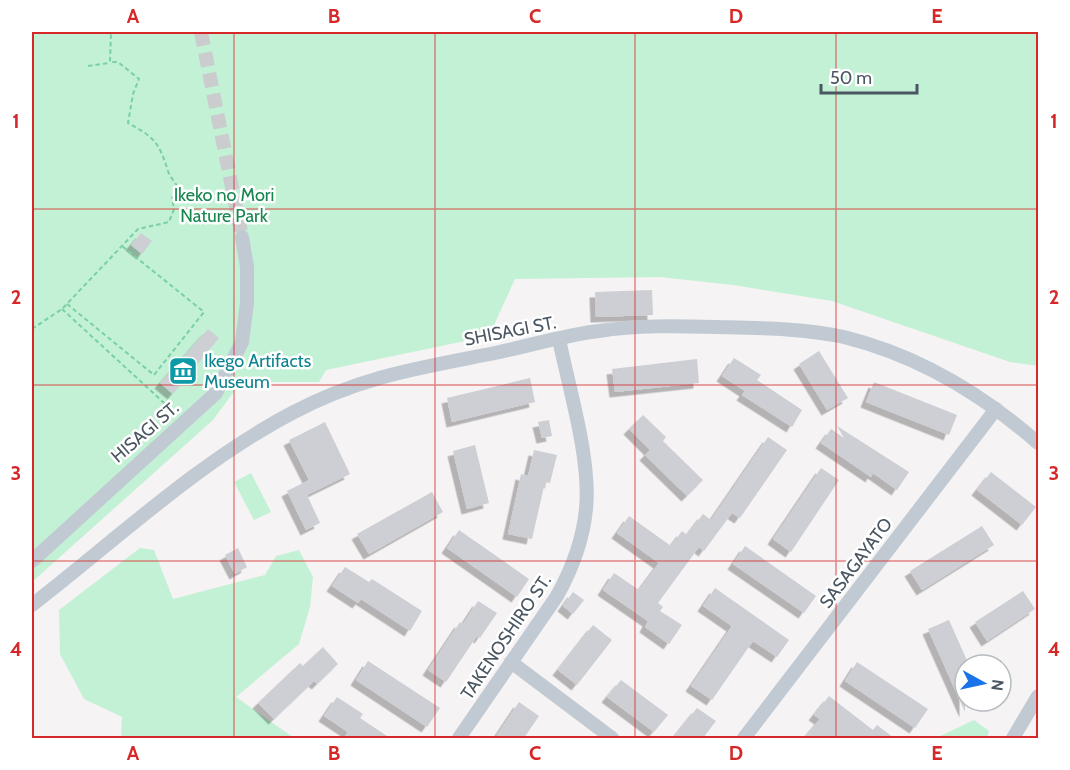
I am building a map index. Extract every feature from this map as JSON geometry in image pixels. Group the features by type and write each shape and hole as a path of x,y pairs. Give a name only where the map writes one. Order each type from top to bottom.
{"lane":[{"name":"HISAGI ST.","path":"32,561 216,393 242,342 247,303 247,267 242,237"},
{"name":"SHISAGI ST.","path":"32,605 213,464 263,430 301,408 378,376 597,331 643,327 757,328 842,337 884,349 920,364 996,409 1038,443"},
{"name":"TAKENOSHIRO ST.","path":"459,738 557,596 570,572 581,539 586,508 582,452 559,339"},
{"name":"SASAGAYATO","path":"744,738 996,409"},
{"path":"511,662 612,738"},
{"path":"1013,738 1038,696"}],"path":[{"path":"110,62 111,32"},
{"path":"32,329 62,309 138,229 169,222 174,209 172,198 179,191 176,181 168,174 160,149 151,135 128,123 133,94 139,79 118,62 88,66"},
{"path":"67,304 154,375 204,312 122,246"},
{"path":"62,309 184,422"}],"green space":[{"name":"Ikeko no Mori Nature Park","path":"32,32 1038,32 1038,366 1010,362 832,301 733,285 660,277 515,279 489,336 326,370 319,382 241,382 213,420 32,582"},
{"path":"251,473 271,512 254,520 234,482"},
{"path":"140,548 154,550 173,599 265,575 276,556 299,550 313,577 310,607 299,644 236,697 294,738 121,738 122,717 84,699 60,654 59,610"},
{"path":"974,720 989,731 987,738 936,738"}],"building":[{"path":"141,233 152,241 142,254 131,245"},
{"path":"652,290 653,315 596,317 595,292"},
{"path":"208,329 219,338 173,394 160,383"},
{"path":"819,351 848,398 827,410 799,364"},
{"path":"734,358 761,375 757,380 802,410 792,427 742,395 745,391 722,376"},
{"path":"697,359 699,383 615,392 612,369"},
{"path":"530,378 535,402 452,422 447,398"},
{"path":"874,382 957,415 949,435 866,402"},
{"path":"643,415 666,437 663,441 703,480 687,496 645,455 650,450 629,429"},
{"path":"549,420 552,436 542,438 538,422"},
{"path":"325,422 350,474 307,495 320,523 306,530 287,491 309,480 289,440"},
{"path":"837,426 909,472 897,490 873,473 871,477 821,443 831,429 844,438"},
{"path":"768,437 787,450 740,518 732,513 704,551 699,547 658,603 663,607 660,611 682,625 669,644 645,627 648,621 603,590 614,573 639,590 659,563 617,533 629,516 671,546 682,531 687,535 703,514 711,520"},
{"path":"475,445 489,503 467,509 453,451"},
{"path":"534,450 557,455 550,483 545,482 532,539 508,534 521,474 528,476"},
{"path":"821,468 839,480 791,552 773,539"},
{"path":"991,472 1036,507 1022,525 977,490"},
{"path":"432,492 443,512 369,554 357,534"},
{"path":"982,526 994,545 922,590 910,571"},
{"path":"459,530 529,579 517,597 447,548"},
{"path":"745,546 816,596 804,613 733,564"},
{"path":"238,548 247,567 235,574 225,555"},
{"path":"345,567 369,582 372,579 422,611 410,631 361,599 358,603 332,586"},
{"path":"715,588 789,640 777,657 753,641 712,700 691,686 732,626 703,606"},
{"path":"1023,591 1035,609 987,641 975,622"},
{"path":"573,592 584,600 573,614 563,606"},
{"path":"478,601 497,613 480,638 477,636 446,682 428,670 460,622 463,624"},
{"path":"949,620 964,653 953,653 953,685 928,629"},
{"path":"593,625 612,640 577,685 558,670"},
{"path":"323,647 338,664 317,684 314,681 274,719 258,703 300,663 303,666"},
{"path":"368,661 440,708 427,727 356,680"},
{"path":"857,662 928,709 915,728 845,681"},
{"path":"621,680 668,715 654,732 607,697"},
{"path":"829,696 873,730 877,725 894,738 804,738 820,719 814,715"},
{"path":"337,697 363,714 360,718 390,738 344,738 348,732 324,716"},
{"path":"519,702 539,716 524,738 495,738"},
{"path":"697,708 716,721 703,738 673,738"}],"tunnel":[{"path":"201,32 242,237"}],"place":[{"name":"Ikego Artifacts Museum","path":"183,371"}]}
